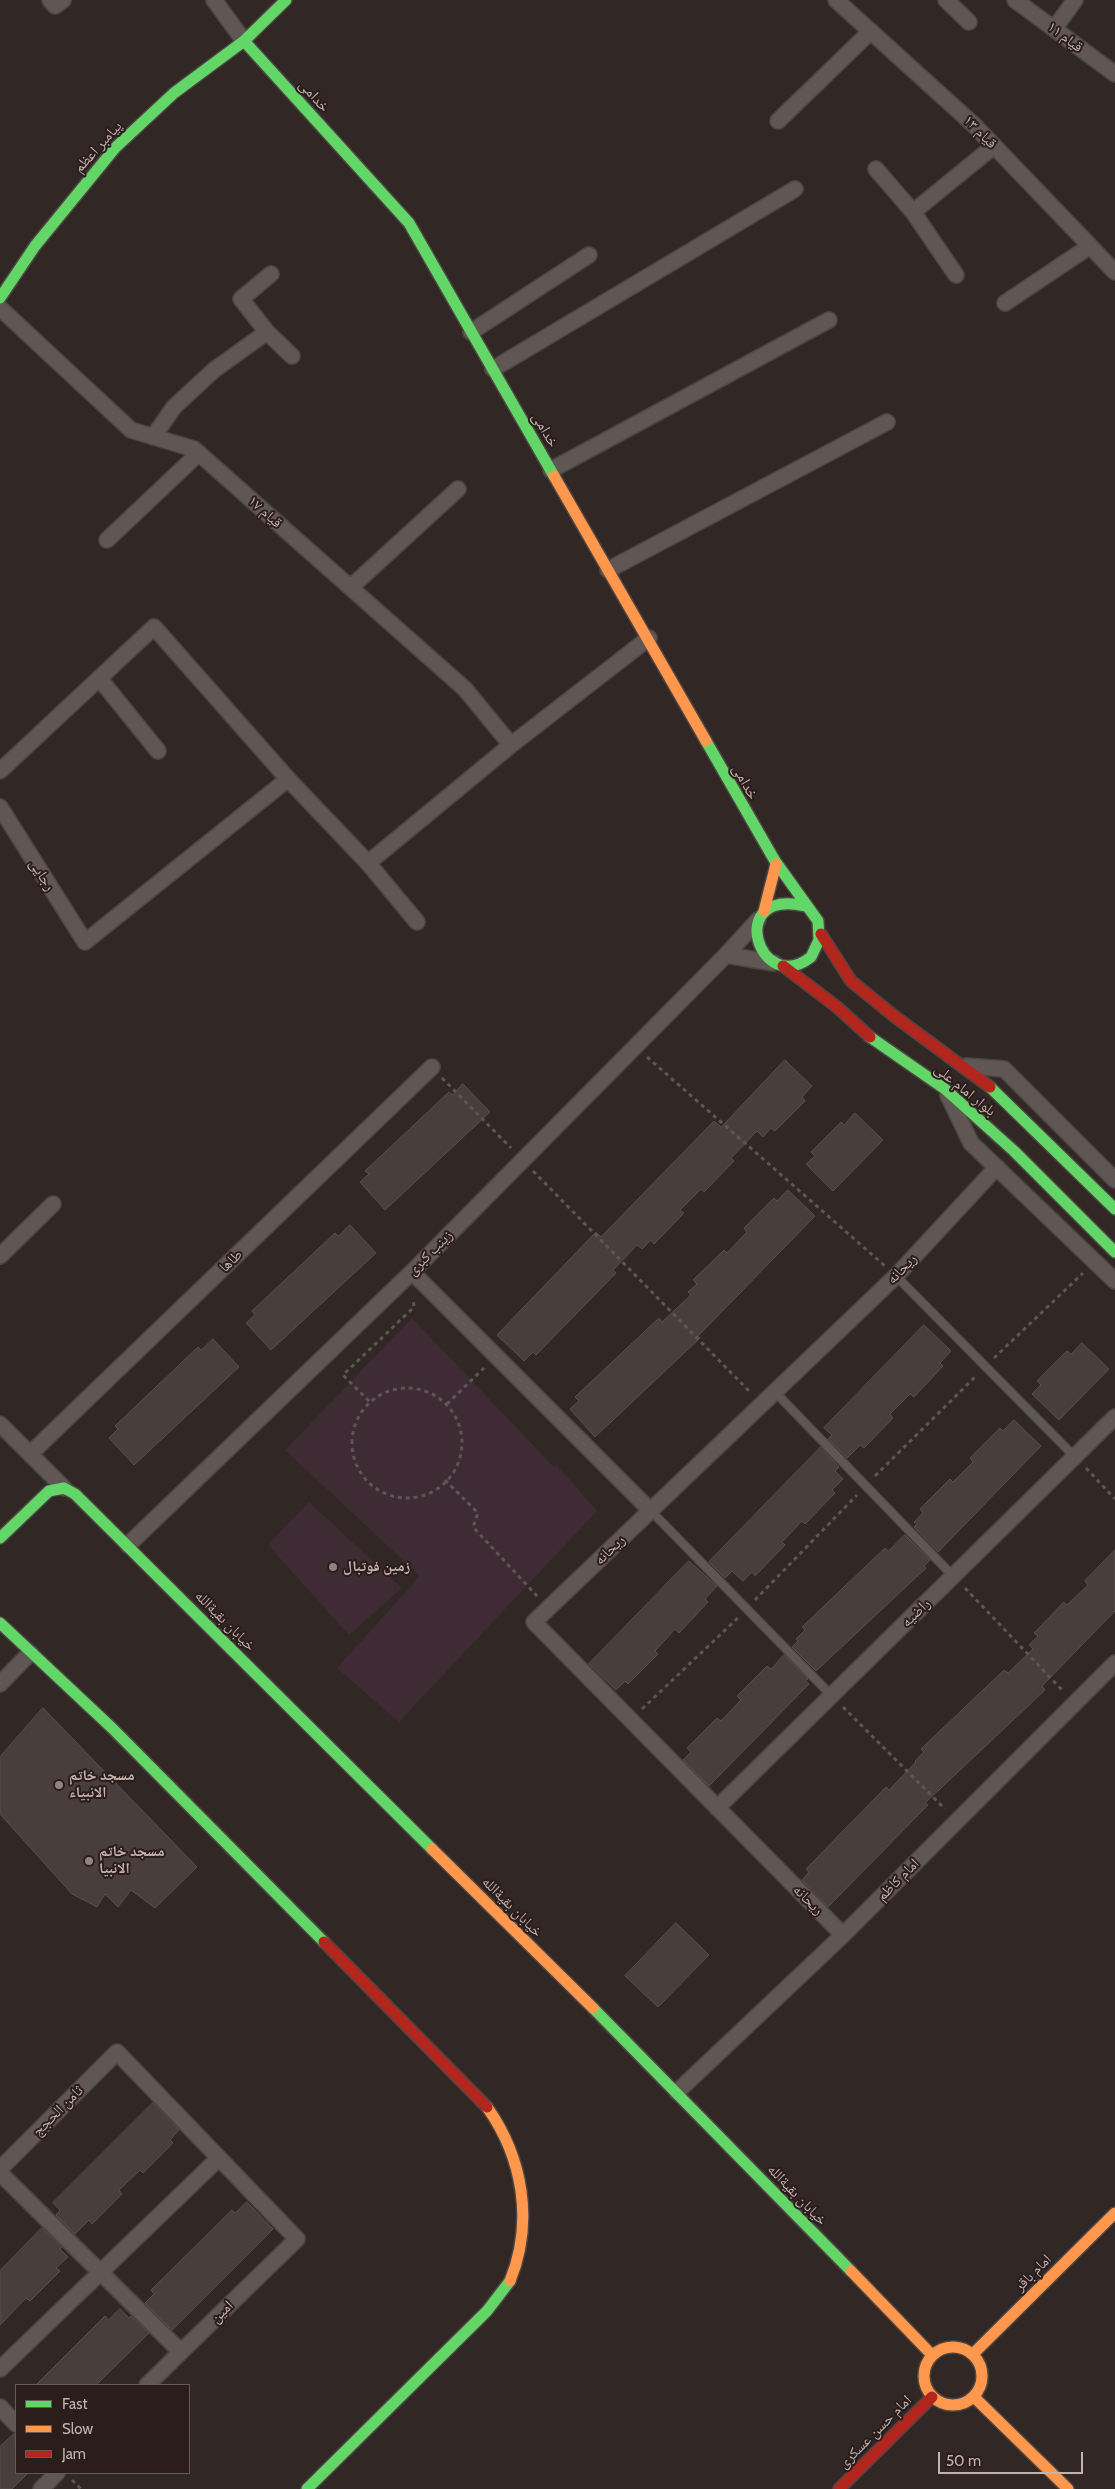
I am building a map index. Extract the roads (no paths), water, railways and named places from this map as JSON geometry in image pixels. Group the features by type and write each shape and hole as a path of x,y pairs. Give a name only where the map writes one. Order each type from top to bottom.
{"street":[{"path":"50,0 55,6 63,0"},
{"path":"214,0 244,41"},
{"name":"پیامبر اعظم","path":"0,298 35,246 115,148 174,92 244,41 286,0"},
{"name":"قیام ۱۳","path":"836,0 974,125 1115,272"},
{"path":"946,0 969,22"},
{"name":"قیام ۱۱","path":"1015,0 1113,70"},
{"path":"1054,29 1074,0"},
{"path":"778,121 871,32"},
{"name":"خدامی","path":"244,41 409,223 649,638 742,807 776,864 805,906"},
{"path":"913,212 994,146"},
{"path":"876,169 913,212 956,275"},
{"path":"492,369 795,190"},
{"path":"1005,303 1090,246"},
{"path":"471,332 590,255"},
{"path":"271,274 241,299 267,332 292,356"},
{"name":"قیام ۱۷","path":"0,308 131,430 194,449 199,453 465,689 511,745"},
{"path":"551,470 829,320"},
{"path":"153,437 174,407 214,370 267,332"},
{"path":"608,570 887,422"},
{"path":"107,540 199,453"},
{"path":"351,587 458,489"},
{"path":"0,771 154,626 288,779 368,863 417,922"},
{"path":"368,863 511,745 649,638"},
{"path":"100,678 158,750"},
{"name":"رجایی","path":"0,807 85,942 288,779"},
{"path":"776,864 755,937 761,953 779,965"},
{"path":"726,955 779,965 801,964 815,952 821,934 817,918 805,906 795,901 784,901 761,915"},
{"name":"زینب کبری","path":"128,1545 412,1272 726,955 761,915"},
{"name":"بلوار امام علی","path":"821,934 851,980 894,1016 982,1078 1115,1209"},
{"name":"بلوار امام علی","path":"779,965 837,1007 872,1039 945,1089 1014,1151 1115,1252"},
{"path":"1115,1180 1004,1069 966,1066 945,1089 971,1143 1115,1281"},
{"name":"طاها","path":"30,1454 432,1067"},
{"name":"ریحانه","path":"843,1935 534,1622 896,1276 997,1167"},
{"path":"0,1256 53,1204"},
{"path":"412,1272 651,1511"},
{"name":"راضیه","path":"717,1808 1115,1417"},
{"path":"0,1424 64,1488"},
{"path":"0,1538 49,1491 64,1488"},
{"name":"خیابان بقیةالله","path":"64,1488 76,1494 128,1545 677,2092 932,2355"},
{"path":"0,1623 112,1728 487,2107 507,2137 518,2166 523,2212 520,2252 509,2284 487,2311 306,2489"},
{"path":"0,1684 30,1653"},
{"name":"امام کاظم","path":"677,2092 843,1935 1115,1663"},
{"name":"ثامن الحجج","path":"0,2169 117,2052 219,2158"},
{"path":"0,2369 219,2158"},
{"name":"امین","path":"148,2384 297,2239 219,2158"},
{"path":"0,2173 181,2352"},
{"name":"امام باقر","path":"973,2354 1112,2221"},
{"path":"949,2347 958,2347 973,2354 982,2372 980,2389 974,2397 958,2405 940,2402 932,2397 927,2389 924,2371 932,2355 949,2347"},
{"name":"امام حسن عسکری","path":"839,2489 932,2397"},
{"path":"974,2397 1068,2489"},
{"path":"0,2407 15,2423"},
{"path":"41,2489 56,2474"}],"lane":[{"path":"896,1276 1075,1457"},
{"path":"775,1392 954,1576"},
{"path":"651,1511 831,1695"}],"place":[{"name":"زمین فوتبال","path":"333,1567"},
{"name":"مسجد خاتم الانبیاء","path":"59,1785"},
{"name":"مسجد خاتم الانبیا","path":"89,1861"}]}
